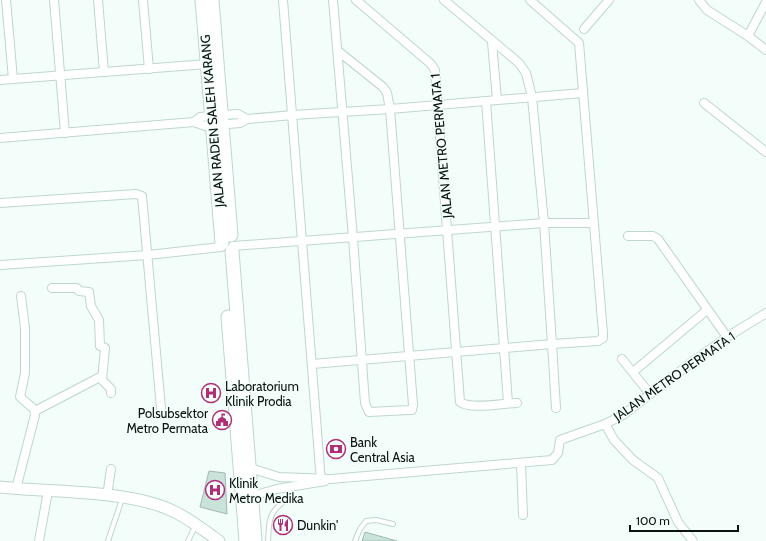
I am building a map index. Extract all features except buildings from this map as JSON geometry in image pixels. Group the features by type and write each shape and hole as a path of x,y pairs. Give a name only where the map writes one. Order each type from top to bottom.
{"main road":[{"name":"JALAN RADEN SALEH KARANG","path":"202,0 207,64 217,120"},
{"name":"JALAN RADEN SALEH KARANG","path":"212,0 217,120 247,497 246,541"},
{"path":"0,487 122,497 154,504 174,512 219,541"},
{"name":"JALAN RADEN SALEH KARANG","path":"247,497 255,541"}],"street":[{"path":"6,0 13,79"},
{"path":"54,0 65,133"},
{"path":"98,0 104,72"},
{"path":"143,0 149,69"},
{"path":"283,0 321,480"},
{"path":"333,0 353,238 364,403 368,412 409,410 413,408 410,356 390,109 387,93 383,87 338,51"},
{"name":"JALAN METRO PERMATA 1","path":"356,0 433,67 439,105 460,402 463,405 474,406 512,403 504,346 486,101"},
{"path":"444,0 492,42 523,66 532,98 544,223 556,408"},
{"path":"312,364 456,352 504,346 598,342 602,338 580,48 577,40 530,0"},
{"path":"584,30 609,0"},
{"path":"699,0 707,10 748,36 766,50"},
{"path":"748,36 766,2"},
{"path":"492,42 497,100"},
{"path":"0,80 207,64"},
{"path":"0,138 194,122 202,126 238,114 247,119 583,94"},
{"path":"704,103 766,152"},
{"path":"0,203 140,194 143,198 161,408"},
{"name":"JALAN METRO PERMATA 1","path":"0,265 148,255 227,247 544,223 593,223"},
{"path":"628,236 653,236 658,238 727,337"},
{"path":"52,288 72,287 78,288 79,291 89,292 91,306 99,320 100,346 105,348 102,376 104,383 111,389 111,393"},
{"path":"21,296 25,328 25,374 20,397 35,411"},
{"path":"633,372 707,310"},
{"name":"JALAN METRO PERMATA 1","path":"247,497 262,492 321,480 521,464 552,460 558,453 560,440 605,424 623,415 727,337 766,313"},
{"path":"622,359 650,394"},
{"path":"16,489 35,411 102,376"},
{"path":"605,424 614,440 633,460 658,478 678,522 693,541"},
{"path":"521,464 523,515"},
{"name":"JALAN METRO PERMATA 1","path":"245,468 279,477 321,480"},
{"path":"107,496 111,469"},
{"path":"39,541 48,491"}],"lane":[{"path":"268,541 270,518 274,510 286,502 290,487"},
{"path":"108,541 122,497"},
{"path":"355,541 360,528 366,520 372,519 393,524"},
{"path":"188,541 196,525"}],"place":[{"name":"Laboratorium Klinik Prodia","path":"211,393"},
{"name":"Polsubsektor Metro Permata","path":"222,420"},
{"name":"Bank Central Asia","path":"336,449"},
{"name":"Klinik Metro Medika","path":"215,490"},
{"name":"Dunkin'","path":"283,525"}]}
